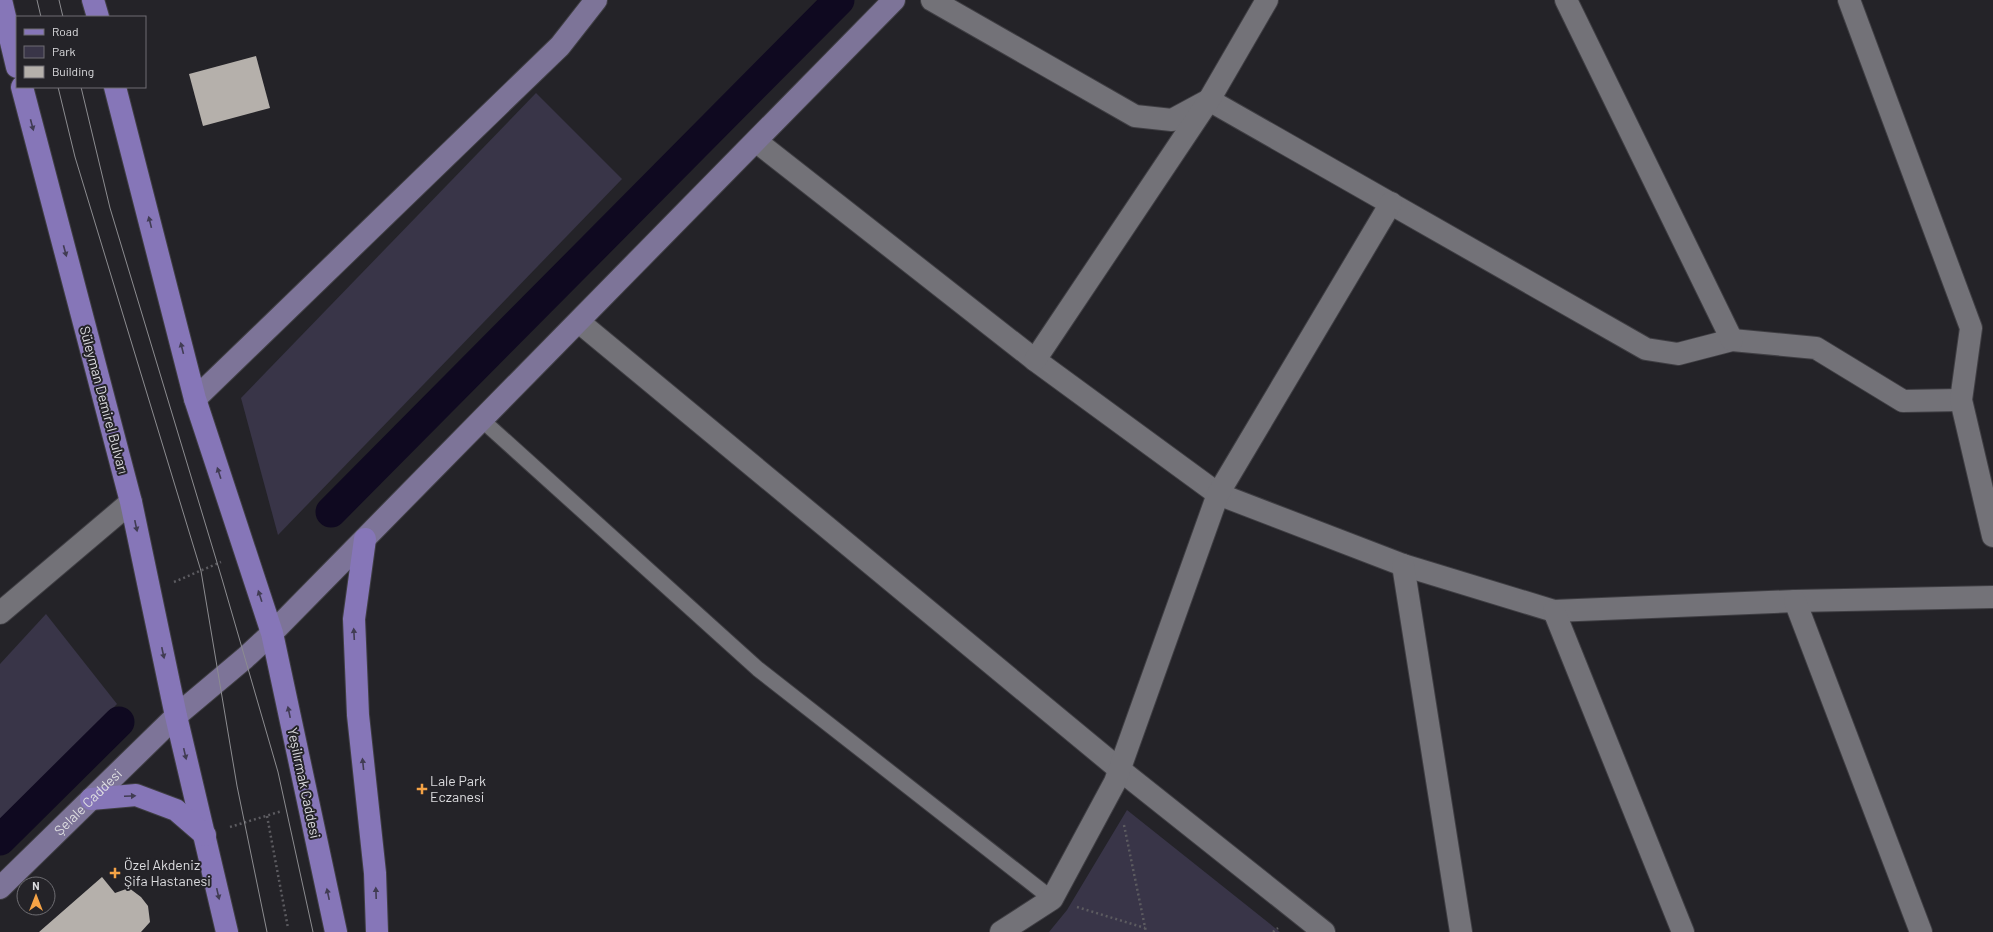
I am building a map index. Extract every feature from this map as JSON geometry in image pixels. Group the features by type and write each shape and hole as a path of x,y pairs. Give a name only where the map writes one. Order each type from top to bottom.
{"main road":[{"path":"1,0 5,39 16,65"},
{"path":"93,0 98,16"},
{"name":"Süleyman Demirel Bulvarı","path":"22,88 131,502 176,716"},
{"path":"115,88 195,399 272,633"},
{"path":"365,539 354,619 358,715 375,872 377,932"},
{"name":"Yeşilırmak Caddesi","path":"272,633 336,932"},
{"path":"176,716 227,932"},
{"path":"91,799 136,795 176,810 205,835"}],"street":[{"path":"195,399 560,46 596,0"},
{"name":"Şelale Caddesi","path":"0,888 176,716 245,658 272,633 894,0"},
{"path":"932,0 1135,116 1172,120 1209,100"},
{"path":"1035,360 1209,100 1266,0"},
{"path":"1566,0 1732,340"},
{"path":"1849,0 1971,328 1961,400 1993,536"},
{"path":"1209,100 1646,349 1678,354 1732,340 1816,348 1903,401 1961,400"},
{"path":"756,142 1035,360 1218,494 1403,565 1554,611 1795,601 1993,597"},
{"path":"1001,932 1052,899 1117,776 1218,494 1391,203"},
{"path":"578,322 1117,776 1324,932"},
{"path":"2,606 131,502"},
{"path":"1403,565 1461,932"},
{"path":"1795,601 1921,932"},
{"path":"1554,611 1683,932"}],"lane":[{"path":"482,420 758,669 1052,899"}],"path":[{"path":"150,592 245,552"},
{"path":"1117,776 1146,932"},
{"path":"205,835 309,803"},
{"path":"267,816 288,928"},
{"path":"1052,899 1145,928"}],"green space":[{"path":"536,93 622,179 278,535 241,398"},
{"path":"46,614 117,704 0,822 0,664"},
{"path":"1127,810 1280,932 1049,932 1067,910"}],"building":[{"path":"256,56 270,108 203,126 189,74"},
{"path":"102,877 115,893 129,888 141,897 148,906 150,922 141,932 39,932"}],"waterway":[{"path":"331,512 839,0"},
{"path":"0,840 119,722"}],"tram line":[{"path":"37,0 41,16"},
{"path":"59,0 63,16"},
{"path":"58,88 75,157 201,571 237,786 267,932"},
{"path":"81,88 110,208 222,579 278,772 313,932"}],"place":[{"name":"Lale Park Eczanesi","path":"422,789"},
{"name":"Özel Akdeniz Şifa Hastanesi","path":"115,873"}]}
